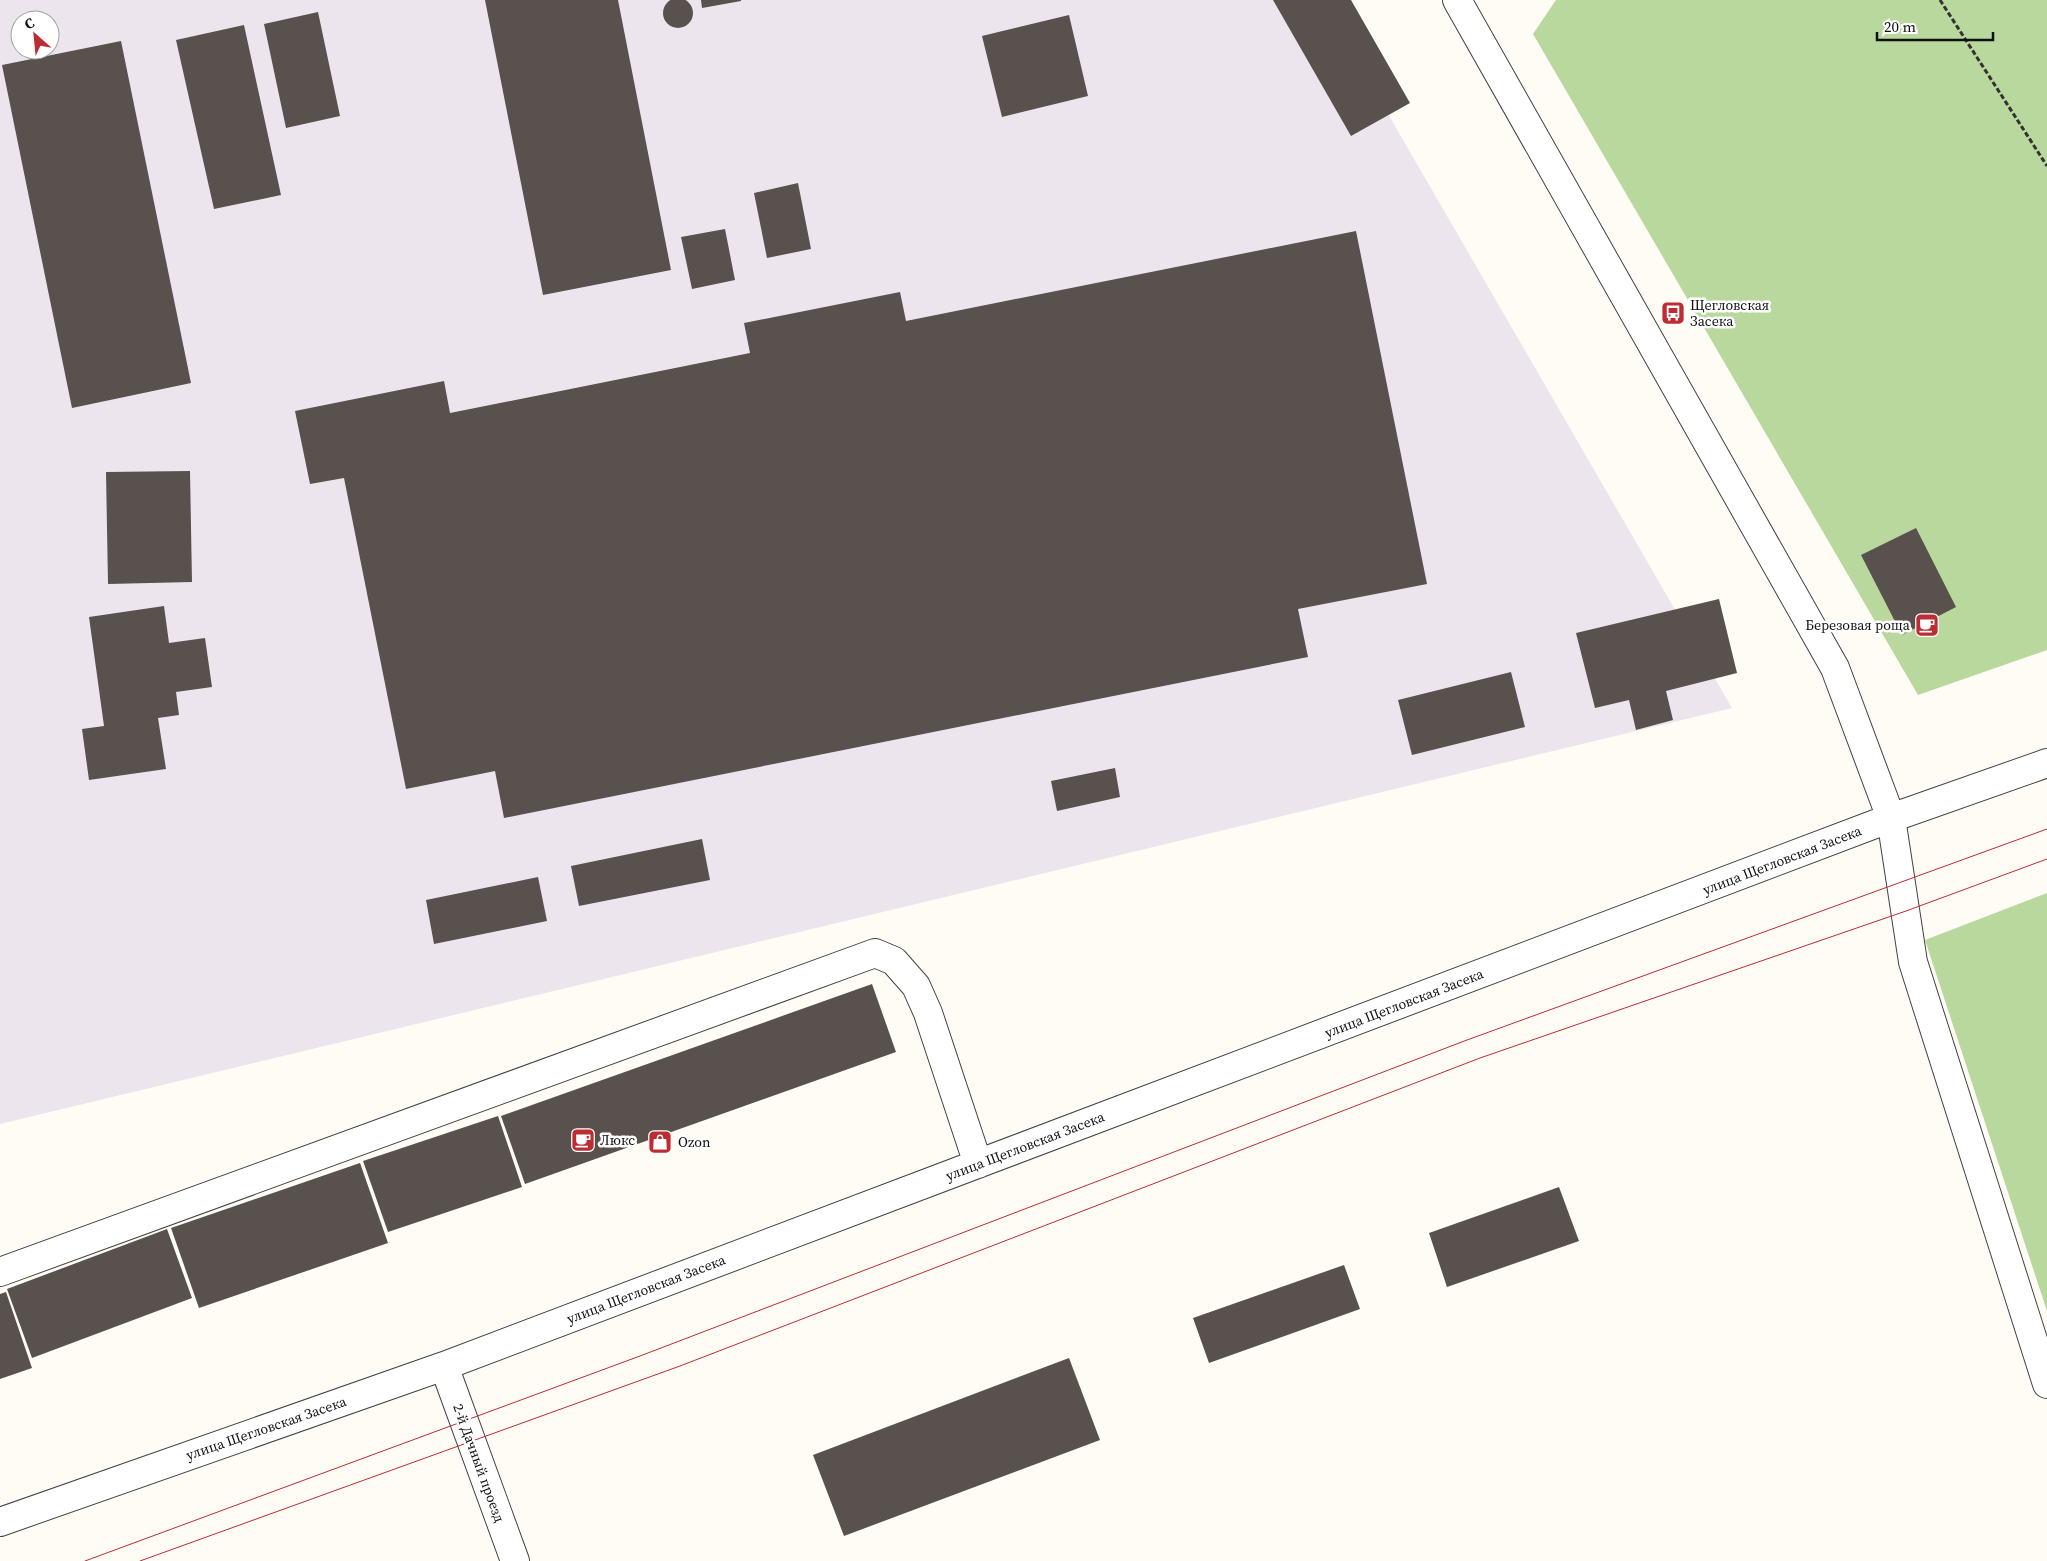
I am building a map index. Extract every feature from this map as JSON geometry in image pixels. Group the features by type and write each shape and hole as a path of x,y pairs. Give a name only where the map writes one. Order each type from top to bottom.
{"street":[{"path":"1457,0 1835,668 1891,818 1913,962 2047,1384"},
{"name":"улица Щегловская Засека","path":"0,1522 444,1366 1891,818 2047,763"},
{"path":"0,1272 876,953 894,961 916,986 928,1013 978,1164"},
{"name":"2-й Дачный проезд","path":"444,1366 515,1561"}],"path":[{"path":"1940,0 2047,166"}],"shaded area":[{"path":"0,0 1322,0 1732,708 0,1124"}],"green space":[{"path":"1556,0 2047,0 2047,650 1918,695 1533,34"},
{"path":"2047,893 2047,1311 1925,940"}],"building":[{"path":"678,-2 684,-1 692,7 692,19 684,27 678,28 672,27 664,19 663,13 664,7 672,-1"},
{"path":"485,0 618,0 671,270 543,295"},
{"path":"701,0 741,0 741,1 702,8"},
{"path":"1273,0 1351,0 1410,103 1351,136"},
{"path":"318,12 340,116 286,128 264,24"},
{"path":"1069,15 1088,96 1002,117 982,36"},
{"path":"244,25 281,195 214,209 176,40"},
{"path":"121,41 191,383 72,408 2,65 27,60 60,60 60,53"},
{"path":"798,183 811,249 767,258 754,193"},
{"path":"725,229 735,280 692,289 681,237"},
{"path":"1356,231 1427,584 1298,609 1308,657 504,818 495,771 406,789 344,478 310,484 295,411 444,381 450,413 750,353 744,323 900,292 906,321"},
{"path":"190,471 192,582 108,584 106,472"},
{"path":"1916,528 1956,607 1902,635 1861,555"},
{"path":"1719,599 1737,673 1666,691 1673,720 1636,730 1629,700 1595,708 1576,633"},
{"path":"164,606 169,643 205,638 212,687 176,692 179,715 158,718 166,769 89,780 82,729 104,726 89,617"},
{"path":"1511,672 1525,727 1412,755 1398,700"},
{"path":"1115,768 1120,797 1057,811 1051,781"},
{"path":"702,839 710,880 579,906 571,866"},
{"path":"538,877 547,921 434,944 426,900"},
{"path":"872,984 896,1052 525,1184 501,1116"},
{"path":"498,1116 522,1187 388,1232 363,1161"},
{"path":"360,1163 388,1243 199,1308 171,1228"},
{"path":"1559,1187 1579,1241 1447,1287 1429,1233"},
{"path":"167,1229 192,1298 32,1358 7,1289"},
{"path":"1344,1265 1360,1309 1209,1363 1193,1318"},
{"path":"6,1292 32,1368 0,1379 0,1294"},
{"path":"1069,1358 1100,1440 844,1536 813,1455"}],"tram line":[{"path":"85,1561 640,1356 1467,1040 2047,829"},
{"path":"140,1561 680,1366 1480,1058 1906,911 2047,859"}],"place":[{"name":"Щегловская Засека","path":"1673,313"},
{"name":"Березовая роща","path":"1927,625"},
{"name":"Люкс","path":"583,1140"},
{"name":"Ozon","path":"660,1142"}]}
